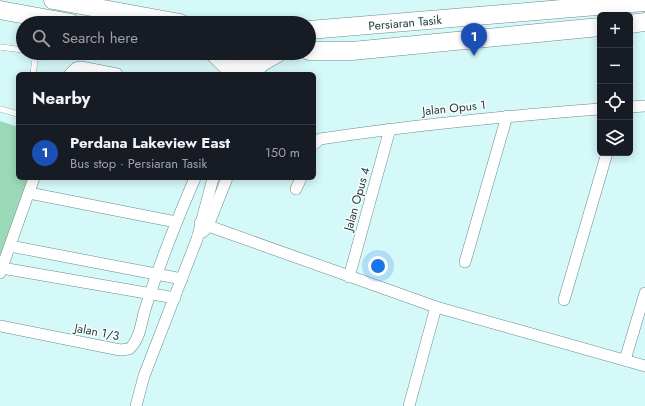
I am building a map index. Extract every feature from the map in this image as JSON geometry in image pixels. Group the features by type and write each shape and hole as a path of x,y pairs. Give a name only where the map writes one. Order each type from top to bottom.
{"main road":[{"path":"53,0 141,16"},
{"name":"Persiaran Tasik","path":"316,29 645,2"},
{"path":"0,10 25,16"},
{"path":"633,24 645,22"},
{"name":"Persiaran Tasik","path":"316,51 352,50 597,27"},
{"path":"221,60 234,72"},
{"path":"251,72 266,60"}],"street":[{"path":"240,72 241,60"},
{"path":"249,72 250,60"},
{"path":"72,72 76,68 81,67 106,72"},
{"path":"633,107 645,106"},
{"name":"Jalan Opus 1","path":"316,142 320,139 390,129 507,116 597,109"},
{"path":"465,262 507,116"},
{"name":"Jalan Opus 4","path":"348,277 390,129"},
{"path":"564,300 606,156"},
{"path":"33,180 1,271 150,293 174,298"},
{"name":"Jalan 1/3","path":"0,326 125,350 132,347 176,222 194,180"},
{"path":"204,225 208,195 212,180"},
{"path":"136,406 144,376 197,239 219,199 227,180"},
{"path":"296,189 300,180"},
{"path":"29,193 176,222"},
{"path":"208,195 219,199"},
{"path":"204,225 436,308 645,366"},
{"path":"10,246 182,279"},
{"path":"625,360 645,293"},
{"path":"408,406 436,308"}],"lane":[{"path":"0,47 16,49"},
{"path":"33,72 35,60"},
{"path":"0,109 16,113"}],"green space":[{"path":"0,121 16,126 16,180 27,180 0,260"}],"place":[{"name":"Perdana Lakeview East","path":"474,56"}]}
